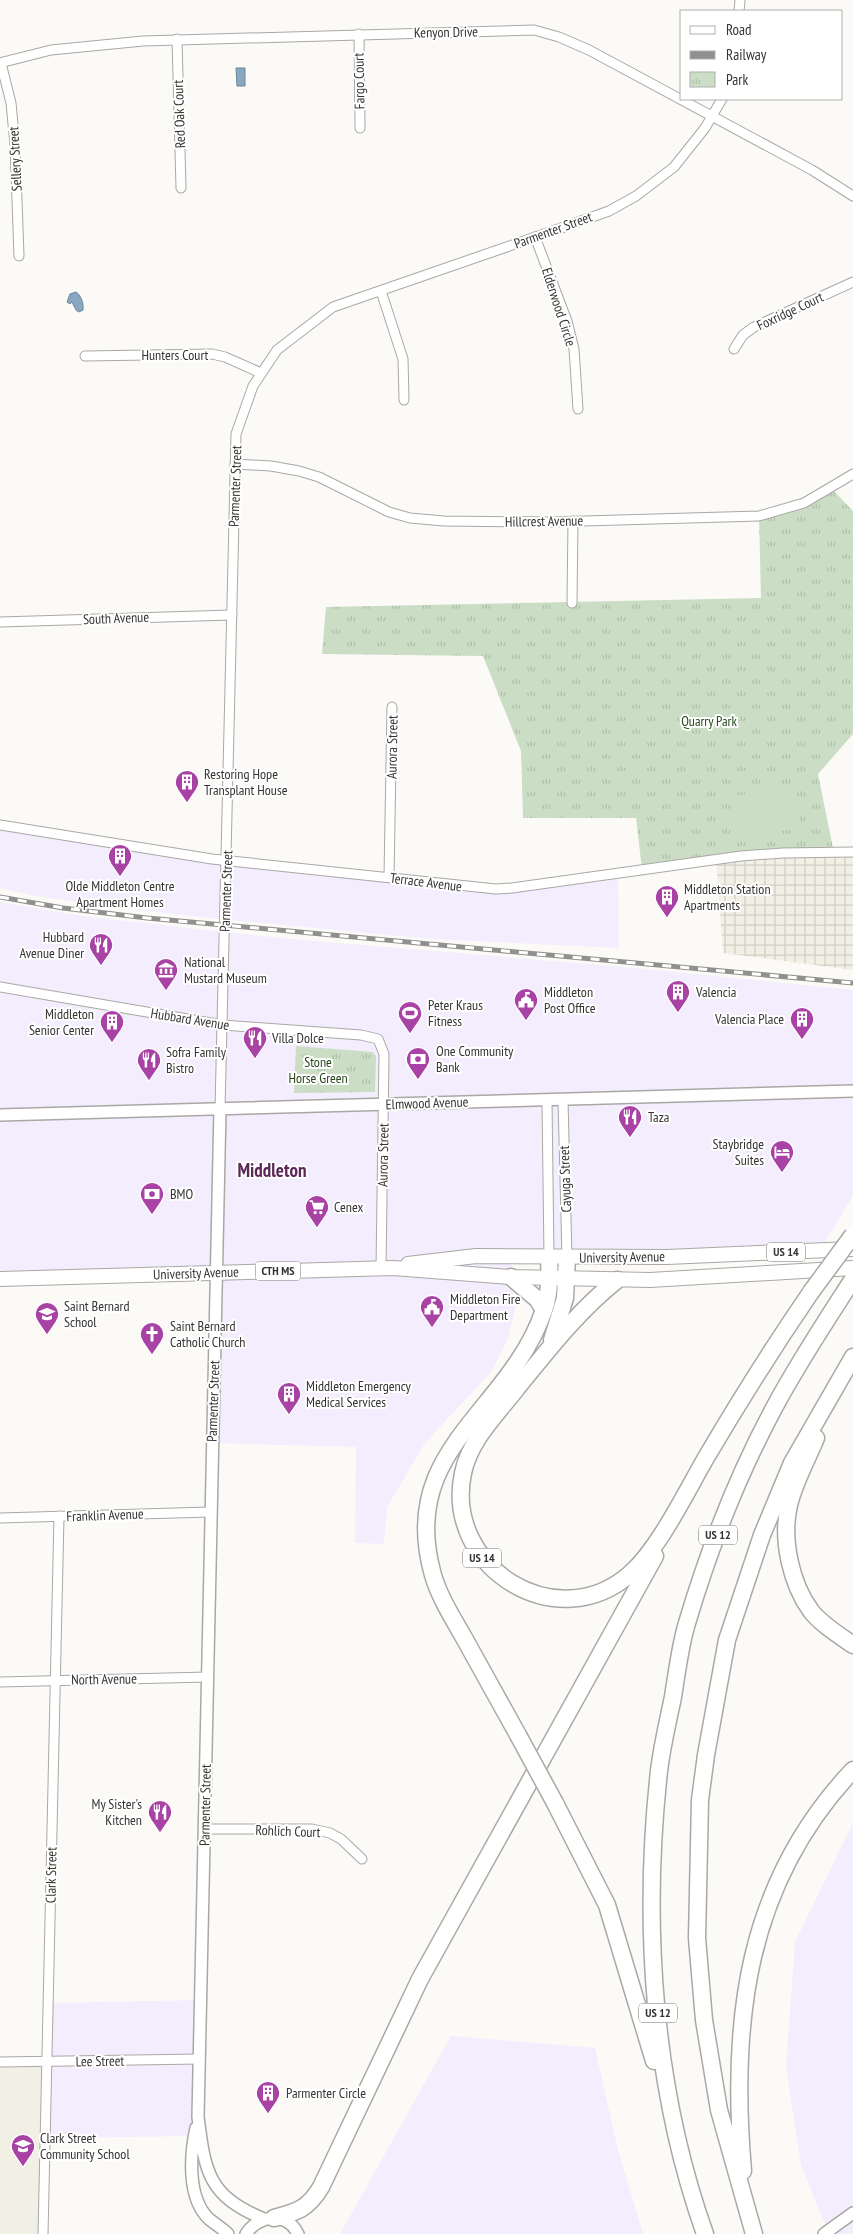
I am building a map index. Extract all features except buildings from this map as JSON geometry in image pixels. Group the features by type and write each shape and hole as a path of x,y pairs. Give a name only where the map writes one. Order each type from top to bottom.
{"highway":[{"name":"US 14","path":"617,1280 595,1298 548,1349 476,1439 467,1458 461,1487 463,1515 468,1533 482,1559 491,1569 507,1581 533,1593 566,1598 592,1594 613,1586 631,1573 646,1556 674,1513 757,1371 810,1292 853,1235"},
{"path":"549,1258 550,1278 544,1310 521,1358 449,1450 431,1488 425,1521 426,1538 433,1577 555,1803 607,1905 673,2126"},
{"path":"548,1349 561,1316 565,1298 567,1258"},
{"path":"512,1277 537,1299 544,1310"},
{"name":"US 12","path":"702,2227 673,2126 660,2044 652,1878 659,1768 686,1625 710,1553 741,1478 774,1409 849,1284"},
{"path":"749,2221 719,2110 702,2001 697,1938 700,1800 706,1755 727,1640 750,1570 792,1463 853,1357"},
{"path":"842,1376 789,1504 786,1535 794,1576 812,1612 853,1645"},
{"path":"269,2218 297,2211 306,2206 321,2187 420,1979 652,1561 674,1513"},
{"path":"749,2221 741,2155 740,2045 743,2003 756,1939 771,1899 800,1837 827,1799 853,1770"}],"main road":[{"name":"University Avenue","path":"387,1268 453,1258 511,1255 549,1258 667,1257 853,1248"},
{"name":"University Avenue","path":"0,1279 387,1268 512,1277 617,1280 853,1268"}],"street":[{"name":"Kenyon Drive","path":"1,63 51,50 143,40 521,30 544,32 574,43 680,99"},
{"name":"Fargo Court","path":"358,34 360,128"},
{"name":"Red Oak Court","path":"177,39 181,188"},
{"name":"Sellery Street","path":"1,63 11,103 19,256"},
{"name":"Kenyon Drive","path":"682,100 812,170 853,196"},
{"name":"Parmenter Street","path":"298,2234 290,2224 236,2205 224,2196 206,2168 198,2116 210,1512 236,434 253,386 276,350 334,307 609,210 636,196 674,167 712,116 721,100"},
{"name":"Elderwood Circle","path":"535,237 567,321 574,349 578,409"},
{"name":"Foxridge Court","path":"734,350 743,335 754,327 853,282"},
{"path":"381,291 403,358 404,400"},
{"name":"Hunters Court","path":"85,356 212,354 225,357 261,373"},
{"name":"Hillcrest Avenue","path":"235,464 271,466 299,471 319,477 371,505 410,518 444,521 573,521 760,516 804,503 853,474"},
{"path":"572,603 573,521"},
{"name":"South Avenue","path":"0,622 232,614"},
{"name":"Aurora Street","path":"389,877 392,707"},
{"name":"Terrace Avenue","path":"0,825 226,860 479,888 512,888 741,856 853,852"},
{"name":"Hubbard Avenue","path":"0,987 223,1025 361,1035 378,1039 381,1042"},
{"name":"Aurora Street","path":"381,1042 384,1054 387,1268"},
{"name":"Elmwood Avenue","path":"0,1115 853,1091"},
{"name":"Cayuga Street","path":"563,1100 567,1258"},
{"name":"Cayuga Street","path":"547,1101 549,1258"},
{"name":"Franklin Avenue","path":"0,1518 210,1512"},
{"name":"Clark Street","path":"43,2234 59,1516"},
{"name":"North Avenue","path":"0,1682 208,1677"},
{"name":"Rohlich Court","path":"205,1829 312,1828 330,1832 341,1839 362,1859"},
{"name":"Lee Street","path":"0,2062 200,2058"},
{"name":"Parmenter Street","path":"198,2116 193,2142 193,2186 208,2218 228,2234"},
{"path":"824,2234 853,2213"},
{"path":"246,2234 256,2222 269,2218"}],"shaded area":[{"path":"0,825 212,859 479,888 618,873 619,948 432,939 208,918 31,895 0,888"},
{"path":"853,852 853,970 723,953 716,860"},
{"path":"0,902 82,916 291,939 637,968 853,990 853,1196 820,1250 718,1255 669,1249 510,1250 515,1308 508,1339 491,1372 425,1443 387,1507 384,1544 355,1543 356,1447 212,1443 216,1273 0,1279"},
{"path":"853,1823 853,2234 829,2234 801,2165 786,2067 795,1942"},
{"path":"201,2000 194,2136 46,2138 49,2003"},
{"path":"451,2036 595,2048 618,2150 643,2234 340,2234"},
{"name":"Clark Street Community School","path":"0,2062 47,2062 43,2234 0,2234"}],"green space":[{"name":"Quarry Park","path":"831,488 853,511 853,734 818,774 834,853 810,852 642,869 636,818 523,818 521,751 483,656 322,654 326,607 761,598 759,516"},
{"path":"794,787 801,828 739,837 733,796"},
{"name":"Stone Horse Green","path":"296,1046 372,1052 376,1056 375,1092 294,1093"}],"water":[{"path":"236,68 245,68 245,86 237,86"},
{"path":"76,292 81,297 83,305 83,310 79,312 72,302 70,304 67,302 70,294"}],"railway":[{"path":"0,897 63,908 147,918 853,983"}],"place":[{"name":"Restoring Hope Transplant House","path":"187,803"},
{"name":"Olde Middleton Centre Apartment Homes","path":"120,877"},
{"name":"Middleton Station Apartments","path":"667,918"},
{"name":"Hubbard Avenue Diner","path":"101,966"},
{"name":"National Mustard Museum","path":"166,991"},
{"name":"Valencia","path":"678,1013"},
{"name":"Middleton Post Office","path":"526,1021"},
{"name":"Peter Kraus Fitness","path":"410,1034"},
{"name":"Valencia Place","path":"802,1040"},
{"name":"Middleton Senior Center","path":"112,1043"},
{"name":"Villa Dolce","path":"255,1059"},
{"name":"One Community Bank","path":"418,1080"},
{"name":"Sofra Family Bistro","path":"149,1081"},
{"name":"Taza","path":"630,1138"},
{"name":"Staybridge Suites","path":"782,1173"},
{"name":"BMO","path":"152,1215"},
{"name":"Cenex","path":"317,1228"},
{"name":"Middleton Fire Department","path":"432,1328"},
{"name":"Saint Bernard School","path":"47,1335"},
{"name":"Saint Bernard Catholic Church","path":"152,1355"},
{"name":"Middleton Emergency Medical Services","path":"289,1415"},
{"name":"My Sister's Kitchen","path":"160,1833"},
{"name":"Parmenter Circle","path":"268,2114"},
{"name":"Clark Street Community School","path":"23,2167"}],"district":[{"name":"Middleton","path":"272,1170"}]}
